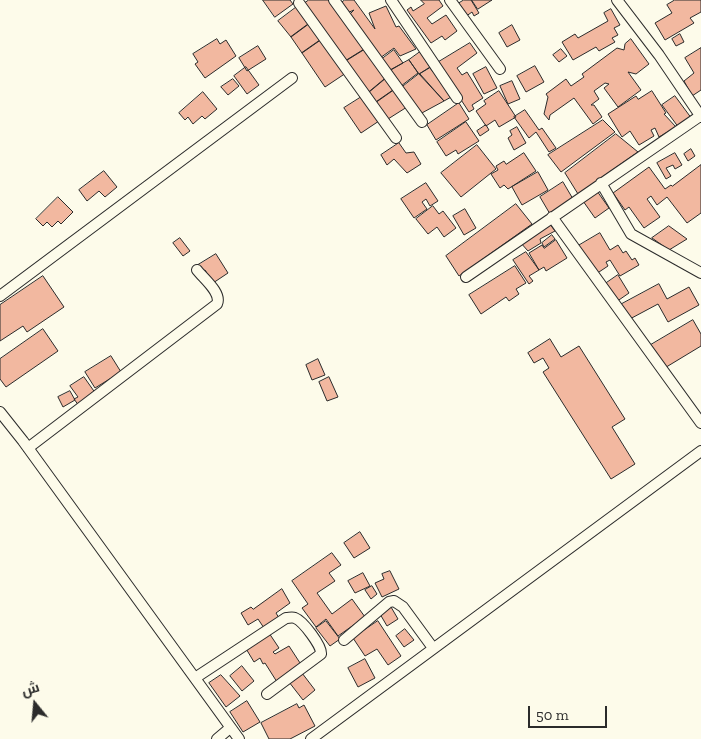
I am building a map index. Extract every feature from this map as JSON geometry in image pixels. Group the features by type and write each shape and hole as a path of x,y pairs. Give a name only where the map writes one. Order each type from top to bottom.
{"street":[{"path":"334,0 422,122"},
{"path":"391,0 457,98"},
{"path":"450,0 500,70"},
{"path":"466,277 700,117 658,55 617,0"},
{"path":"299,1 396,138"},
{"path":"0,296 292,78"},
{"path":"601,183 631,234 701,273"},
{"path":"552,217 701,423"},
{"path":"28,448 217,304 217,294 197,270"},
{"path":"0,412 239,739"},
{"path":"311,739 701,450"},
{"path":"344,640 389,602 394,601 403,607 433,648"},
{"path":"195,678 286,618 295,618 302,623 320,647 321,654 267,694"},
{"path":"217,739 230,728"}],"building":[{"path":"263,0 290,0 293,4 275,17"},
{"path":"309,0 330,0 365,49 344,62 302,5"},
{"path":"345,0 354,0 375,29 369,13 386,6 396,27 399,26 416,49 400,56 394,48 380,58 348,16 354,10 347,13 341,3"},
{"path":"421,0 439,0 443,6 427,18 432,24 446,15 457,31 445,40 442,36 431,43 407,10 411,7 413,11 424,4"},
{"path":"464,0 471,0 479,13 474,16 472,12 465,17 456,5"},
{"path":"472,0 492,0 478,9"},
{"path":"675,0 701,0 701,12 690,18 694,23 665,40 655,23 672,13 667,5"},
{"path":"298,6 310,23 291,37 278,21"},
{"path":"611,9 620,25 614,28 618,35 612,38 615,42 599,51 596,47 573,60 562,42 575,34 578,38 608,21 604,13"},
{"path":"310,23 322,39 302,53 291,37"},
{"path":"512,25 520,40 507,47 499,33"},
{"path":"680,34 684,42 676,46 672,39"},
{"path":"217,39 220,44 226,40 236,56 205,78 195,64 198,62 193,54"},
{"path":"322,39 346,73 325,87 302,53"},
{"path":"631,39 649,64 636,74 628,72 641,90 618,107 604,88 609,84 605,83 594,91 599,99 591,105 594,105 602,117 593,124 574,98 550,115 549,120 544,114 548,97 546,94 566,79 571,86 584,77 582,74 617,48 624,50 625,44"},
{"path":"470,43 477,53 457,68 462,75 467,72 483,98 472,105 474,109 469,112 437,63"},
{"path":"258,46 266,59 247,71 239,58"},
{"path":"701,48 701,90 692,96 684,81 694,73 685,58"},
{"path":"365,49 386,78 368,93 344,62"},
{"path":"561,49 567,56 559,62 553,55"},
{"path":"394,50 403,63 389,71 382,59"},
{"path":"420,52 430,67 419,74 409,60"},
{"path":"409,60 418,73 401,86 389,71"},
{"path":"535,66 544,82 526,92 517,76"},
{"path":"246,67 259,85 247,94 234,76"},
{"path":"486,67 497,88 484,94 473,74"},
{"path":"430,68 453,96 444,101 420,74"},
{"path":"419,74 444,101 420,114 401,88"},
{"path":"386,78 395,89 375,103 368,93"},
{"path":"233,79 239,86 228,95 221,87"},
{"path":"512,81 520,99 508,104 500,86"},
{"path":"395,89 407,107 388,119 375,103"},
{"path":"499,91 516,117 499,127 495,120 486,126 476,111 486,104 484,101"},
{"path":"652,91 666,113 664,114 676,127 659,137 655,128 651,130 654,136 639,145 630,131 622,137 608,114 636,96 638,99"},
{"path":"203,92 217,109 205,119 202,116 193,124 188,117 185,120 179,113"},
{"path":"363,96 379,121 361,133 344,108"},
{"path":"675,96 692,119 679,128 662,105"},
{"path":"459,103 469,119 436,140 427,125"},
{"path":"525,110 539,130 542,128 556,148 549,152 536,132 529,138 514,117"},
{"path":"603,120 615,132 561,172 548,155"},
{"path":"466,122 479,141 458,154 456,150 446,156 437,142"},
{"path":"486,125 489,130 480,136 477,131"},
{"path":"517,127 526,143 514,150 508,138 512,135 510,131"},
{"path":"616,134 638,152 578,194 565,173"},
{"path":"399,143 406,153 414,152 421,164 407,173 394,159 387,165 381,155"},
{"path":"477,145 496,169 461,197 441,173"},
{"path":"691,149 695,156 688,161 684,154"},
{"path":"524,153 536,171 508,189 504,185 500,188 491,174 498,170 496,166 504,161 506,164"},
{"path":"675,153 682,165 675,169 673,165 666,168 671,176 666,179 657,163"},
{"path":"701,165 701,213 687,223 667,197 657,205 651,196 647,199 660,217 644,228 629,207 625,210 613,193 649,167 665,189"},
{"path":"104,171 117,187 105,197 99,191 87,201 79,190"},
{"path":"538,172 548,190 522,205 512,187"},
{"path":"563,182 573,199 550,214 540,197"},
{"path":"426,183 438,201 430,206 426,199 422,202 427,209 414,218 401,199"},
{"path":"597,191 609,208 595,218 583,201"},
{"path":"58,197 73,212 61,224 58,221 52,227 47,222 43,226 36,219"},
{"path":"516,204 532,224 459,276 446,256"},
{"path":"433,206 439,214 443,211 456,228 444,237 437,227 428,234 416,219"},
{"path":"465,209 476,228 464,235 453,216"},
{"path":"549,223 555,231 540,239 541,243 528,251 520,242"},
{"path":"669,226 687,239 669,250 652,238"},
{"path":"600,233 610,250 618,245 623,253 626,251 632,260 635,258 639,265 620,276 610,260 606,262 608,266 596,274 578,246"},
{"path":"552,235 555,239 544,247 542,243"},
{"path":"180,238 190,251 183,256 173,243"},
{"path":"556,240 567,258 546,271 544,267 539,270 529,253 542,245 544,248"},
{"path":"526,252 539,270 529,276 533,281 529,284 513,260"},
{"path":"216,254 228,273 213,283 205,270 202,272 198,265"},
{"path":"515,266 526,283 516,289 519,294 509,301 506,297 481,314 469,295"},
{"path":"618,275 629,293 616,302 605,284"},
{"path":"43,276 64,307 27,332 23,326 0,341 0,305"},
{"path":"659,284 667,299 689,287 699,305 668,322 658,304 628,320 620,305"},
{"path":"693,320 701,334 701,346 663,369 649,346"},
{"path":"43,329 58,351 6,387 0,379 0,359"},
{"path":"550,339 561,357 579,346 625,419 612,427 635,464 611,479 543,372 549,368 543,358 534,363 528,353"},
{"path":"111,356 121,372 95,388 85,372"},
{"path":"318,359 325,375 312,380 306,365"},
{"path":"84,377 96,394 79,406 74,399 78,397 70,386"},
{"path":"329,377 338,397 327,401 319,382"},
{"path":"70,391 75,400 63,407 58,397"},
{"path":"360,532 370,548 354,558 344,543"},
{"path":"332,553 341,565 329,573 335,581 317,593 332,614 352,599 365,617 338,636 326,619 316,627 302,608 308,604 292,581"},
{"path":"390,571 399,589 382,597 375,583 384,579 382,574"},
{"path":"363,573 370,586 355,593 348,581"},
{"path":"372,586 377,594 371,599 365,590"},
{"path":"282,589 290,603 276,613 279,618 264,628 258,619 248,625 241,613 251,607 253,609"},
{"path":"391,607 398,619 387,626 380,614"},
{"path":"326,621 340,639 330,646 316,628"},
{"path":"378,621 401,656 388,665 377,649 365,656 353,638"},
{"path":"405,629 414,640 404,647 396,636"},
{"path":"269,633 279,648 273,652 275,654 289,646 302,666 277,682 265,663 263,664 260,658 254,662 245,647"},
{"path":"365,659 375,678 358,687 348,668"},
{"path":"242,666 254,681 242,691 230,676"},
{"path":"302,673 315,690 303,700 289,682"},
{"path":"221,675 240,696 226,707 209,683"},
{"path":"247,701 260,722 243,732 230,712"},
{"path":"297,704 299,708 304,705 315,726 290,739 269,739 261,723"}]}
